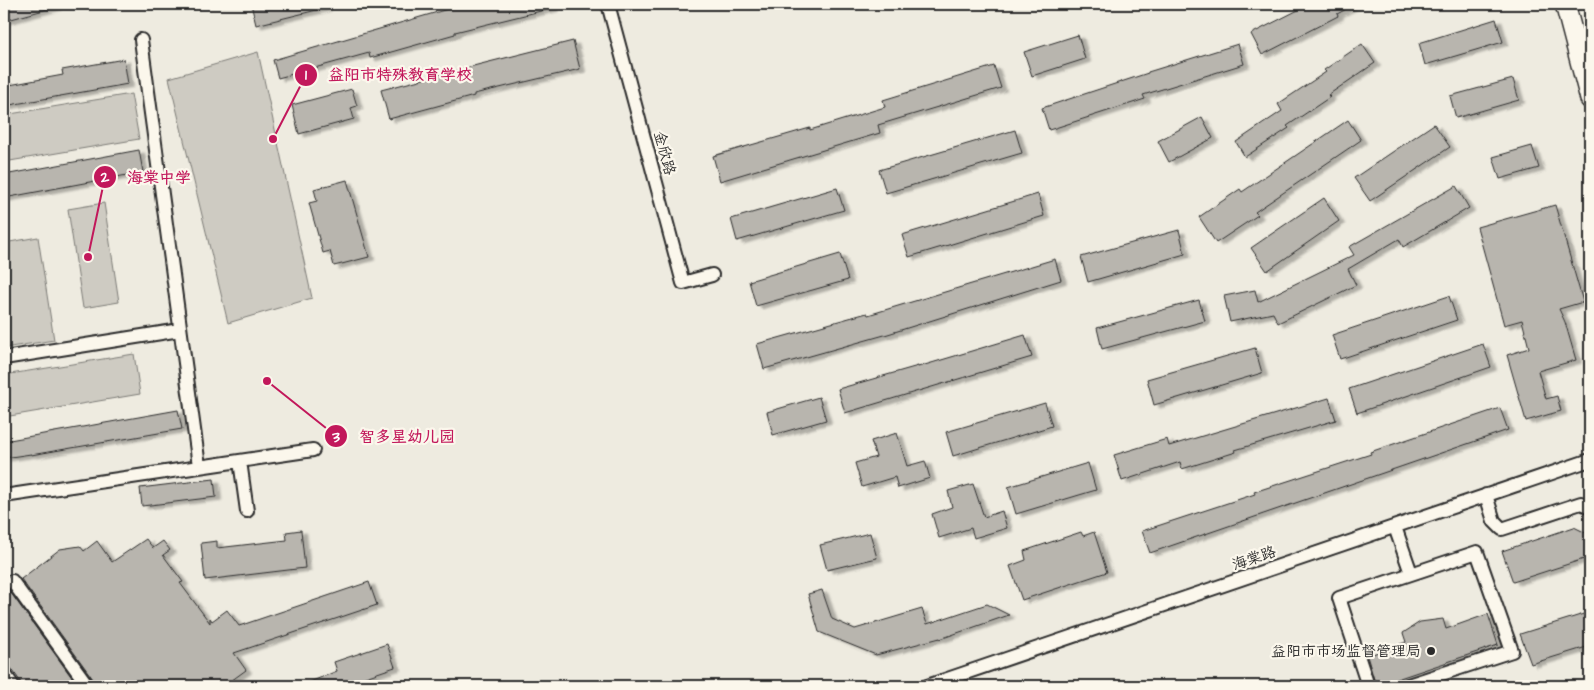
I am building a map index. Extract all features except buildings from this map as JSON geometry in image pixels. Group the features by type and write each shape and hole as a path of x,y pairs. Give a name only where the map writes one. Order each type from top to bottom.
{"highway":[{"path":"1564,4 1590,99"}],"street":[{"name":"金欣路","path":"608,4 683,283 712,275"},
{"path":"141,40 199,466"},
{"path":"4,358 180,330"},
{"path":"4,496 313,450"},
{"name":"海棠路","path":"927,686 1590,460"},
{"path":"240,461 247,511"},
{"path":"1486,496 1494,521 1502,529 1581,503 1590,507"},
{"path":"1395,527 1411,573"},
{"path":"1368,686 1339,598 1477,552 1512,651 1405,686"},
{"path":"12,581 88,686"},
{"path":"4,673 13,686"}],"shaded area":[{"path":"258,52 312,298 228,323 169,78"},
{"path":"131,94 139,139 4,162 4,115"},
{"path":"104,203 119,302 83,308 68,209"},
{"path":"38,237 54,340 4,348 4,243"},
{"path":"134,354 140,394 4,417 4,375"}],"place":[{"name":"益阳市特殊教育学校","path":"273,139"},
{"name":"海棠中学","path":"88,257"},
{"name":"智多星幼儿园","path":"267,381"},
{"name":"益阳市市场监督管理局","path":"1431,651"}]}
